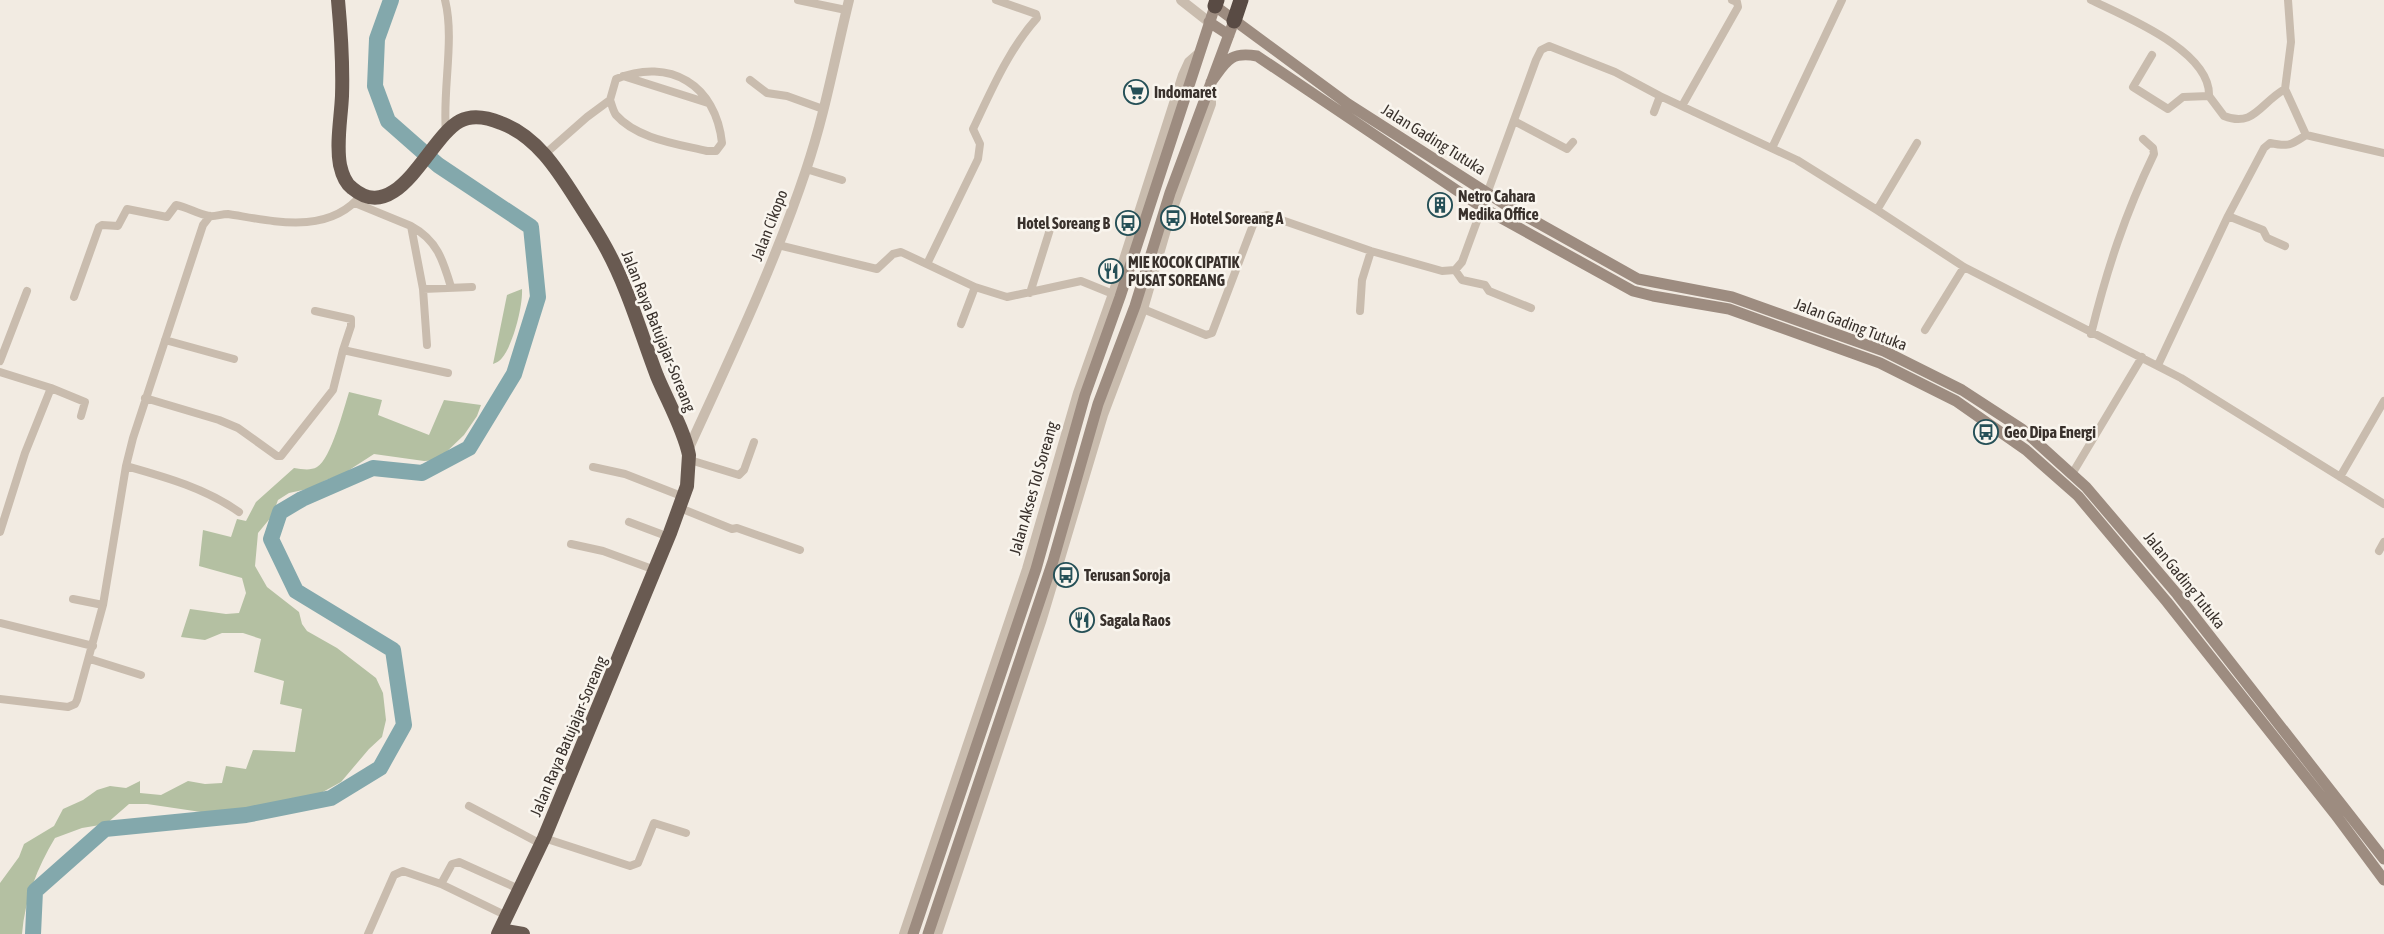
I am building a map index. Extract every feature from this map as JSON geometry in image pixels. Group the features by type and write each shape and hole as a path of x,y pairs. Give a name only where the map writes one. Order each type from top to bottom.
{"highway":[{"path":"338,0 342,57 339,156 342,175 358,198"},
{"path":"1234,21 1241,0"},
{"name":"Jalan Raya Batujajar-Soreang","path":"358,198 381,197 399,189 444,135 460,121 467,118 487,119 517,131 544,154 567,184 606,248 689,455 682,502 669,537 543,841 499,932"},
{"path":"499,932 523,934"}],"main road":[{"name":"Jalan Akses Tol Soreang","path":"913,934 1036,569 1081,394 1120,297 1143,222 1192,81 1213,2"},
{"name":"Jalan Gading Tutuka","path":"1213,2 1234,21 1348,104 1559,236 1645,282 1732,297 1884,351 1962,390 2022,429 2086,487 2177,594 2384,859"},
{"path":"928,934 1020,663 1170,193 1234,21"},
{"path":"1209,22 1229,36"},
{"name":"Jalan Gading Tutuka","path":"1211,82 1229,58 1239,54 1257,56 1483,208 1633,291 1741,313 1880,363 1956,401 2026,450 2078,496 2167,602 2384,880"},
{"path":"1007,657 1020,663"},
{"path":"2225,675 2236,668"}],"street":[{"path":"444,135 448,18 445,0"},
{"path":"798,0 847,5"},
{"path":"927,264 978,159 980,144 977,135 973,131 974,126 1002,71 1027,29 1037,18 1036,14 996,0"},
{"path":"1181,0 1209,22"},
{"path":"1682,106 1738,7 1737,2 1732,0"},
{"path":"1772,148 1842,0"},
{"path":"2091,0 2126,17 2189,54 2201,69 2208,83 2209,96 2224,116 2238,120 2251,117 2268,99 2285,89"},
{"path":"2288,0 2290,51 2285,89 2306,135"},
{"name":"Jalan Cikopo","path":"689,455 778,245 806,170 823,109 847,5"},
{"path":"1143,309 1206,335 1212,333 1253,225 1264,216 1273,216 1371,251 1442,271 1455,270 1462,262 1483,208 1539,53 1547,46 1566,51 1615,72 1660,96 1797,160 1964,267 2091,334 2158,365 2384,504"},
{"name":"Jalan Akses Tol Soreang","path":"904,934 1027,569 1183,75 1189,62 1198,54"},
{"path":"2152,55 2134,85 2135,90 2168,110 2183,97 2209,96"},
{"path":"654,71 674,74 687,79 708,103 721,128 722,143 716,151 707,151 652,137 630,127 615,114 610,100 616,79 623,76 654,71"},
{"path":"623,76 708,103"},
{"path":"750,80 767,93 787,96 823,109"},
{"path":"937,934 1046,605 1088,450 1143,309 1170,216 1211,104 1211,82"},
{"path":"1654,112 1660,96"},
{"path":"544,154 586,117 610,100"},
{"path":"1514,121 1566,149 1569,148 1572,142"},
{"path":"2158,365 2228,216 2267,145 2292,145 2306,135 2384,153"},
{"path":"2091,334 2100,296 2128,209 2154,154 2153,148 2143,139"},
{"path":"1877,210 1917,143"},
{"path":"806,170 842,180"},
{"path":"74,297 99,227 102,225 118,226 127,209 166,217 176,205 210,216 225,214 250,219 303,223 332,218 358,198 411,226 431,240 446,270 450,287"},
{"path":"0,699 72,706 77,700 90,659 103,605 126,466 145,398 203,225 210,216"},
{"path":"2228,216 2263,230 2267,238 2285,246"},
{"path":"1030,293 1052,223"},
{"path":"411,226 423,289 427,345"},
{"path":"778,245 872,268 881,266 897,252 901,252 975,287 1007,297 1085,281 1113,294"},
{"path":"1360,312 1362,280 1371,251"},
{"path":"1925,330 1964,267"},
{"path":"1455,270 1460,279 1485,286 1488,291 1530,308"},
{"path":"423,289 472,287"},
{"path":"961,324 975,287"},
{"path":"0,361 27,291"},
{"path":"145,398 219,420 238,428 277,456 281,456 333,390 351,326 351,319 315,311"},
{"path":"165,340 234,360"},
{"path":"344,350 448,373"},
{"path":"2072,474 2142,357"},
{"path":"0,372 51,388 85,402 81,416"},
{"path":"0,532 25,453 51,388"},
{"path":"2340,477 2383,403"},
{"path":"689,455 739,475 744,470 754,442"},
{"path":"126,466 166,477 196,489 239,512"},
{"path":"593,467 625,474 732,529 737,528 800,550"},
{"path":"629,522 669,537"},
{"path":"2379,551 2384,542"},
{"path":"571,544 603,551 655,570"},
{"path":"73,599 103,605"},
{"path":"0,623 93,646"},
{"path":"90,659 141,675"},
{"path":"469,806 543,841 630,866 638,863 654,823 686,833"},
{"path":"442,884 452,864 459,862 519,889"},
{"path":"368,934 394,875 403,871 442,884 507,916"}],"green space":[{"path":"522,289 519,315 510,344 501,359 493,364 507,295"},
{"path":"349,392 382,400 378,415 429,435 444,400 481,405 477,416 464,435 438,460 424,461 374,454 343,474 326,480 312,488 289,493 278,500 272,516 258,533 255,566 267,587 299,612 302,624 307,631 337,648 376,678 383,693 386,720 382,737 369,749 341,782 310,799 263,810 201,812 147,804 129,804 106,824 82,828 55,838 33,884 26,908 22,934 0,934 0,883 19,857 24,844 54,826 63,809 83,800 97,790 110,786 126,788 140,781 140,793 161,795 188,781 205,784 222,783 226,766 246,769 253,750 295,752 302,709 280,704 284,681 254,672 261,639 243,633 222,633 205,640 181,637 190,609 226,614 239,613 246,593 242,578 199,566 203,530 231,537 237,519 246,521 256,502 294,468 312,469 317,467 332,444"}],"waterway":[{"path":"33,934 35,891 105,829 246,815 331,798 380,768 404,725 393,650 296,591 271,539 280,512 302,499 373,468 422,473 469,448 514,374 538,297 531,227 438,165 388,121 375,86 377,39 391,0"}],"place":[{"name":"Indomaret","path":"1136,92"},
{"name":"Netro Cahara Medika Office","path":"1440,205"},
{"name":"Hotel Soreang A","path":"1173,218"},
{"name":"Hotel Soreang B","path":"1128,223"},
{"name":"MIE KOCOK CIPATIK PUSAT SOREANG","path":"1111,271"},
{"name":"Geo Dipa Energi","path":"1986,432"},
{"name":"Terusan Soroja","path":"1066,575"},
{"name":"Sagala Raos","path":"1082,620"}]}
